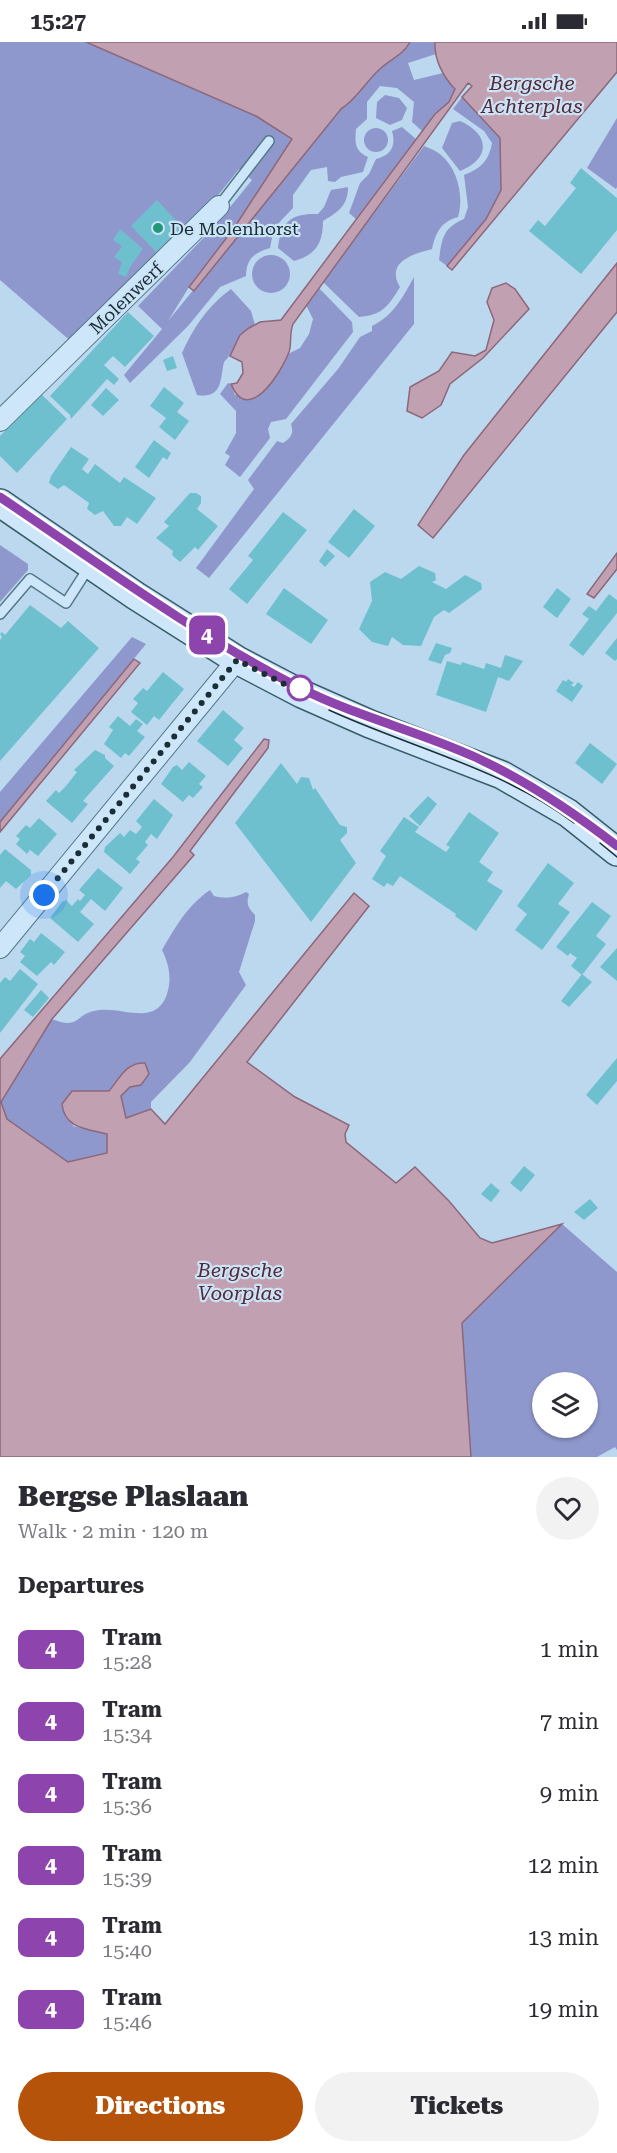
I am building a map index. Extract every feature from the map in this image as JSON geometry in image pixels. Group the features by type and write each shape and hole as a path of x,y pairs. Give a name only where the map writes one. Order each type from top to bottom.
{"street":[{"name":"Molenwerf","path":"0,421 219,206"},
{"path":"0,503 90,565 237,660 370,724 502,775 568,813 617,852"},
{"path":"0,948 237,660"}],"lane":[{"name":"Molenwerf","path":"219,206 268,141"},
{"path":"0,614 30,579 66,603 90,565"}],"shaded area":[{"path":"0,42 86,42 256,116 292,140 234,228 189,287 168,321 341,109 410,42 435,42 436,54 408,63 414,80 443,73 455,89 449,102 422,131 412,122 414,102 397,88 380,86 367,102 367,119 356,129 358,149 368,157 363,172 341,177 335,182 328,181 327,167 311,170 293,195 293,208 274,228 270,248 252,257 246,270 246,276 220,287 188,326 130,383 124,375 162,329 138,306 213,228 252,180 239,169 204,213 74,344 0,280"},
{"path":"385,95 399,98 407,108 402,120 390,125 376,118 377,102"},
{"path":"462,97 500,137 501,190 486,219 447,266 439,260 443,240 452,226 464,219 468,207 464,175 483,164 489,155 492,143 484,131 453,109"},
{"path":"617,118 617,187 616,189 587,168"},
{"path":"460,121 477,133 483,146 482,153 477,160 460,171 442,148 452,123"},
{"path":"402,127 416,139 356,219 349,213 360,183 369,174 376,159 386,155 392,149 392,131"},
{"path":"376,128 381,129 387,135 387,145 381,151 376,152 371,151 365,145 364,140 365,135 371,129"},
{"path":"424,146 441,155 452,168 460,192 458,217 440,228 432,249 403,260 399,265 396,278 400,287 388,305 379,312 359,317 323,282"},
{"path":"348,187 344,204 323,221 322,236 313,252 294,261 278,248 282,231 289,220 301,215 318,214 324,207 331,190"},
{"path":"271,255 285,260 290,274 285,288 271,293 257,288 252,274 257,260"},
{"path":"414,277 414,324 209,578 196,568 254,489 248,480 277,441 283,443 290,437 291,424 338,369 360,337 372,331 372,326 386,317 397,305"},
{"path":"319,288 352,322 353,332 286,419 271,422 268,429 270,438 240,477 225,465 230,456 225,453 236,433 236,411 220,394 228,383 231,384 235,395 265,391 288,354 300,348 309,334 313,319 306,305"},
{"path":"231,289 251,311 255,325 244,333 224,362 221,381 216,391 212,394 197,395 182,353 202,318"},
{"path":"0,545 28,564 28,570 0,602"},
{"path":"132,637 146,644 0,822 0,792"},
{"path":"210,890 214,896 223,897 234,897 246,892 249,894 248,906 255,915 255,921 239,972 246,985 190,1062 151,1102 151,1109 126,1119 121,1096 130,1087 141,1085 122,1076 109,1091 72,1091 73,1126 107,1134 107,1153 68,1162 7,1119 1,1102 52,1019 67,1023 76,1021 88,1013 104,1010 145,1013 161,1004 169,988 168,966 162,950 188,910"},
{"path":"562,1224 617,1272 617,1450 615,1447 597,1457 471,1457 462,1323"}],"water":[{"path":"86,42 410,42 341,109 194,291 189,287 234,228 292,139 256,116"},
{"name":"Bergsche Achterplas","path":"435,42 617,42 617,72 452,270 447,266 486,219 501,190 500,138 462,97 472,86 468,83 293,324 289,352 272,382 255,398 246,400 238,396 231,384 237,383 243,373 242,362 230,356 240,335 260,322 281,320 435,114 449,102 455,89 440,67"},
{"path":"617,263 617,312 433,538 418,525 464,455"},
{"path":"506,283 515,289 529,309 483,358 450,384 441,405 422,418 407,411 410,387 439,371 452,352 475,356 486,350 494,320 487,302 492,288"},
{"path":"617,553 617,569 594,598 587,594"},
{"path":"134,659 140,663 0,832 0,822"},
{"name":"Bergsche Voorplas","path":"264,739 269,740 268,748 190,851 194,855 52,1019 1,1102 7,1119 68,1162 107,1153 107,1134 84,1129 72,1123 67,1118 62,1104 72,1091 109,1091 128,1068 138,1063 145,1063 149,1074 141,1085 130,1087 121,1096 126,1118 151,1109 165,1124 354,893 369,906 247,1062 295,1097 349,1125 345,1134 346,1142 396,1183 415,1167 449,1201 480,1238 492,1243 562,1224 462,1323 471,1457 0,1457 0,1059 173,857"}],"building":[{"path":"581,168 617,198 617,230 581,274 529,231 538,220 545,226 576,188 570,183"},
{"name":"De Molenhorst","path":"157,200 185,230 159,255 131,226"},
{"path":"120,229 143,249 126,277 118,274 122,262 114,257 122,246 113,240"},
{"path":"128,312 154,336 125,367 113,356 104,365 119,379 114,385 107,379 71,419 70,415 50,396"},
{"path":"173,356 177,368 167,371 163,360"},
{"path":"164,387 184,403 177,412 189,421 175,440 159,427 166,418 150,406"},
{"path":"106,388 119,400 103,416 91,405"},
{"path":"41,394 67,419 17,473 0,456 0,436"},
{"path":"154,440 171,453 167,460 163,457 149,478 135,467"},
{"path":"71,447 89,459 82,469 88,474 95,464 120,483 124,477 156,498 137,524 127,517 121,526 114,526 103,511 95,515 87,509 89,503 64,485 58,489 49,483 51,476"},
{"path":"190,493 201,496 201,503 197,509 218,526 198,550 195,547 180,562 172,555 173,551 156,538 169,526 164,522"},
{"path":"354,509 375,526 349,558 328,542"},
{"path":"283,512 307,530 247,604 229,589 253,560 248,556"},
{"path":"327,549 335,556 325,567 319,561"},
{"path":"419,566 435,573 436,580 432,582 446,589 465,575 481,583 482,589 449,613 444,610 434,617 421,646 403,645 392,637 388,646 372,642 359,629 372,601 370,582 385,572 401,579"},
{"path":"284,588 328,620 311,644 266,614"},
{"path":"557,588 571,599 557,618 543,607"},
{"path":"609,594 617,600 617,613 583,656 569,645 589,619 582,614 589,606 596,611"},
{"path":"30,605 61,628 68,621 99,648 0,761 0,640 2,637 0,634 2,632 5,635"},
{"path":"617,638 617,659 615,661 605,653"},
{"path":"436,643 452,648 450,653 445,655 441,664 428,660"},
{"path":"505,655 523,661 509,681 498,677 486,712 436,695 447,661 461,665 462,662 484,669 486,663 501,668"},
{"path":"163,672 184,689 159,720 154,716 147,725 131,712 138,703 133,699 143,688 147,691"},
{"path":"568,679 574,683 571,685 574,687 578,682 583,686 572,702 556,691 563,680 566,682"},
{"path":"223,710 244,728 234,740 243,748 228,766 197,741"},
{"path":"118,716 130,726 136,719 143,724 137,731 145,737 129,756 125,753 121,758 104,744 113,730 109,727"},
{"path":"590,743 617,764 602,784 575,763"},
{"path":"95,750 105,755 105,758 114,766 83,801 88,804 72,823 46,801 56,790 59,793 66,786 77,772 74,770"},
{"path":"189,762 206,776 199,784 203,787 193,798 189,795 183,802 161,784 173,767 177,765 182,770"},
{"path":"281,763 297,784 301,777 309,778 313,790 315,788 340,825 347,827 347,833 340,840 356,863 311,922 235,823"},
{"path":"428,796 437,804 420,826 409,816"},
{"path":"154,799 173,815 157,839 151,834 145,842 148,845 136,859 140,862 130,874 104,852 105,847 120,833 124,837 130,830 136,834 142,827 136,821"},
{"path":"469,812 499,833 479,862 493,872 487,881 503,891 476,931 455,916 456,914 400,876 393,886 387,883 384,887 372,879 386,856 380,851 404,817 419,827 415,832 446,852 450,847 446,845"},
{"path":"39,818 57,834 38,856 30,850 27,854 16,844 20,839 16,836 26,825 30,828"},
{"path":"5,849 31,870 31,875 16,889 6,881 0,888 0,855"},
{"path":"548,863 574,883 558,904 570,912 542,950 515,930 527,914 517,906"},
{"path":"98,868 123,888 105,911 91,899 80,912 94,924 78,942 50,918 62,902 66,900 72,906 78,899 80,901 85,895 79,890"},
{"path":"592,902 611,916 596,936 606,944 582,975 571,966 577,958 570,953 568,956 556,947"},
{"path":"41,933 65,952 54,965 51,962 37,976 20,962 25,956 20,952 30,939 34,942"},
{"path":"617,948 617,981 600,967"},
{"path":"20,969 38,984 0,1033 0,983 5,977 10,981"},
{"path":"582,974 592,982 569,1007 561,1001"},
{"path":"41,990 49,998 33,1017 24,1010"},
{"path":"617,1058 617,1081 597,1105 586,1095"},
{"path":"524,1166 535,1175 521,1192 510,1183"},
{"path":"491,1183 500,1191 491,1202 481,1194"},
{"path":"590,1199 598,1208 584,1220 574,1212"}],"tram line":[{"path":"0,497 148,599 223,647 323,699 432,739 494,766 549,797 617,846"},
{"name":"4","path":"0,497 224,646 330,702 473,756 543,792 617,846"},
{"path":"329,710 487,773 547,804 574,823"},
{"path":"600,843 617,857"}],"place":[{"name":"De Molenhorst","path":"158,228"}],"route":[{"path":"44,895 237,660 302,693 300,688"}]}
